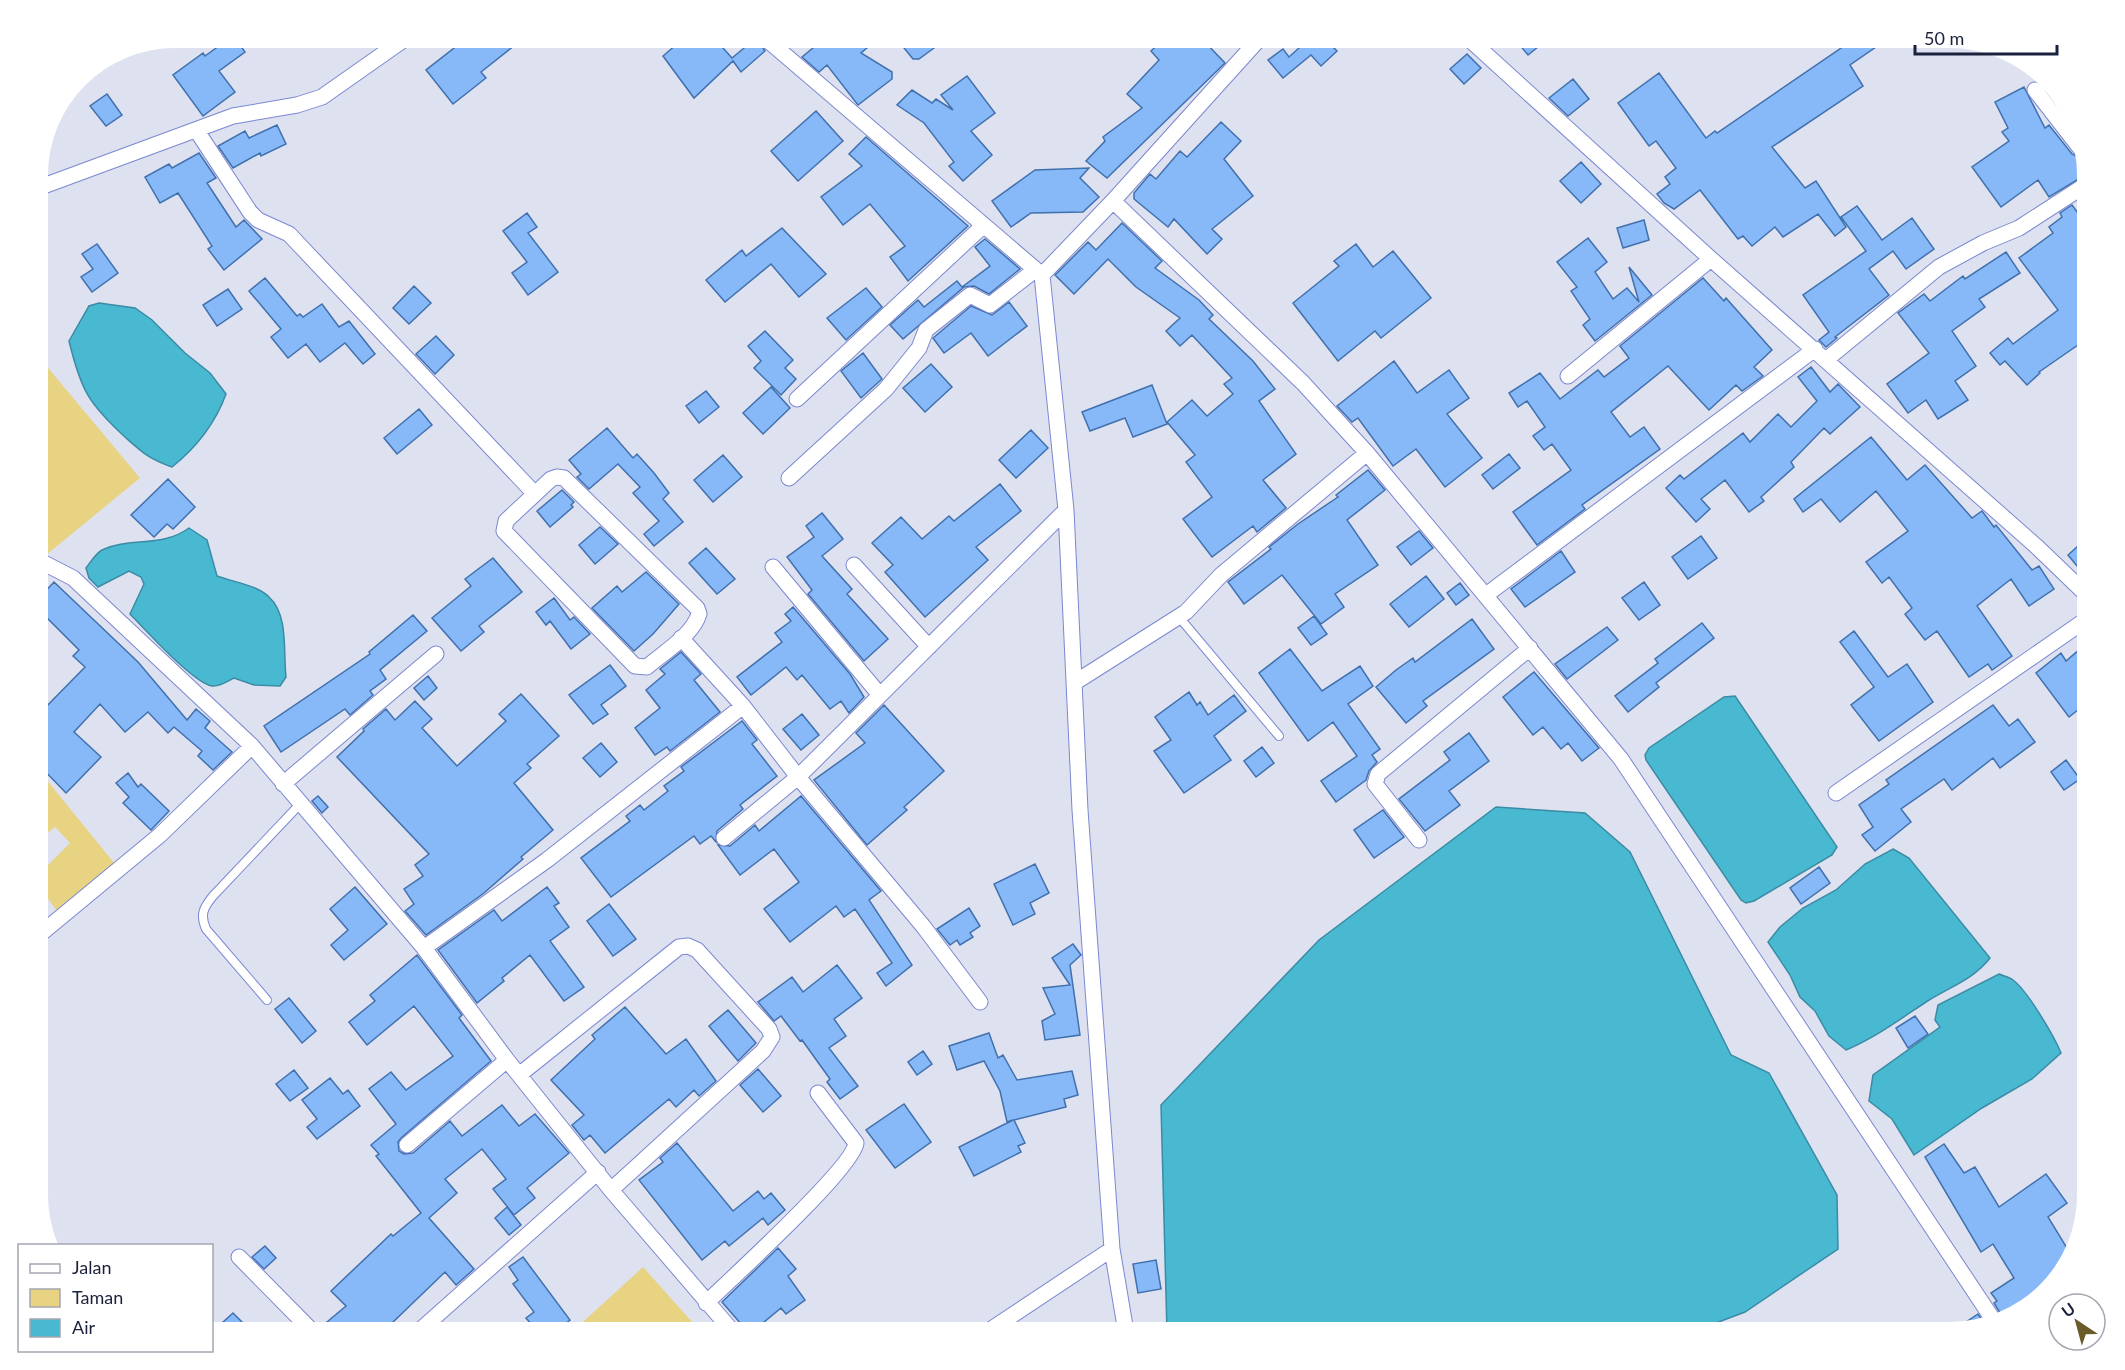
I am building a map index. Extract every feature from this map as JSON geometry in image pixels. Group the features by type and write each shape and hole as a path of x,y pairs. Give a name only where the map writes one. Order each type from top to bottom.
{"street":[{"path":"48,184 233,116 297,105 322,98 392,48"},
{"path":"777,48 1039,272 1065,510 1080,810 1113,1249 1124,1322"},
{"path":"789,478 886,389 919,348 926,330 970,296 990,305 1039,272 1113,201 1251,48"},
{"path":"1479,48 1711,259 1821,354 2077,585"},
{"path":"2035,90 2071,136"},
{"path":"197,131 250,212 258,220 290,234 535,494"},
{"path":"1486,595 1939,267 1983,243 2019,228 2077,191"},
{"path":"1113,201 1303,383 1367,453 1621,759 1990,1315"},
{"path":"797,399 984,225"},
{"path":"1568,376 1711,259"},
{"path":"1074,684 1179,617 1221,575 1367,453"},
{"path":"564,478 697,608 699,614 697,620 681,638 647,667 635,666 504,531 507,520 551,479 564,478"},
{"path":"724,838 798,777 1065,510"},
{"path":"48,565 73,578 252,746 424,948 507,1060 611,1190 724,1322"},
{"path":"854,565 929,647"},
{"path":"773,567 879,694"},
{"path":"1836,794 2077,627"},
{"path":"681,638 743,706 798,777 923,927 980,1002"},
{"path":"1419,840 1375,784 1378,774 1530,648"},
{"path":"284,784 436,654"},
{"path":"424,948 547,860 743,706"},
{"path":"48,928 160,835 252,746"},
{"path":"519,1075 679,947 688,946 697,950 769,1029 772,1037 763,1052 611,1190"},
{"path":"407,1145 507,1060"},
{"path":"706,1303 827,1184 853,1154 856,1143 818,1093"},
{"path":"429,1322 598,1172"},
{"path":"1002,1322 1113,1249"},
{"path":"238,1257 303,1322"}],"lane":[{"path":"1179,617 1279,736"},
{"path":"267,1000 206,929 202,919 204,907 301,803"}],"green space":[{"path":"48,368 140,478 48,553"},
{"path":"48,782 115,864 57,911 48,899 48,865 70,843 55,827 48,832"},
{"path":"643,1267 692,1322 583,1322"}],"water":[{"path":"99,303 135,308 152,320 185,353 210,373 226,394 204,434 172,467 147,455 125,437 102,415 82,384 69,341 89,306"},
{"path":"189,528 207,540 217,576 264,593 275,605 280,614 285,646 286,677 280,686 254,685 234,678 215,686 204,683 182,666 130,614 144,584 141,577 129,571 98,587 89,578 86,568 102,550 123,544 168,538"},
{"path":"1735,696 1837,847 1832,855 1754,901 1746,903 1741,900 1646,760 1645,755 1649,748 1724,697"},
{"path":"1496,807 1585,813 1630,852 1731,1055 1769,1073 1837,1195 1838,1249 1745,1312 1718,1322 1167,1322 1161,1105 1319,940"},
{"path":"1893,849 1909,858 1990,958 1968,978 1877,1034 1846,1050 1829,1036 1815,1011 1800,997 1790,975 1768,942 1780,927 1803,908 1836,890 1865,864"},
{"path":"1999,974 2012,979 2019,985 2046,1025 2061,1053 2032,1079 1982,1108 1914,1155 1892,1119 1869,1101 1873,1075 1940,1027 1935,1020 1938,1005"}],"building":[{"path":"216,48 242,48 245,52 219,71 235,92 203,116 173,75 203,53 205,56"},
{"path":"454,48 511,48 481,72 486,78 453,104 426,70"},
{"path":"672,48 723,48 732,58 744,48 763,48 765,51 741,72 733,61 694,98 663,56"},
{"path":"813,48 867,48 861,53 892,72 892,79 858,105 827,65 819,72 802,57"},
{"path":"904,48 934,48 919,59 913,59"},
{"path":"1154,48 1211,48 1225,63 1107,178 1086,161 1105,141 1103,137 1142,108 1127,94 1159,60 1151,51"},
{"path":"1299,48 1334,48 1337,51 1321,66 1311,55 1283,78 1268,60 1283,49 1289,57"},
{"path":"1522,48 1537,48 1528,55"},
{"path":"1841,48 1875,48 1850,65 1863,86 1772,147 1805,188 1816,181 1846,227 1835,236 1818,214 1783,237 1775,227 1752,246 1743,236 1738,239 1700,190 1674,209 1664,203 1657,194 1670,184 1665,177 1676,168 1656,141 1649,146 1618,103 1659,73 1706,138 1715,131 1717,133"},
{"path":"1467,54 1481,68 1464,84 1450,69"},
{"path":"967,76 995,113 971,131 992,155 963,181 949,166 954,162 924,123 897,105 912,90 932,103 936,99 953,110 941,95"},
{"path":"1573,79 1589,99 1568,116 1549,98"},
{"path":"2024,87 2045,128 2049,125 2075,156 2077,180 2049,197 2038,180 2001,207 1972,167 2009,141 2002,132 2008,128 1995,102"},
{"path":"107,94 122,115 106,126 90,106"},
{"path":"816,111 843,141 798,181 771,151"},
{"path":"1221,122 1241,141 1224,159 1253,196 1212,229 1222,239 1207,254 1174,219 1168,227 1134,199 1134,193 1150,174 1156,179 1180,151 1187,157"},
{"path":"277,125 286,144 261,156 260,153 233,168 218,146 245,131 249,138"},
{"path":"866,137 968,226 908,281 890,257 905,246 870,204 843,225 821,197 862,166 849,154"},
{"path":"199,153 216,178 207,183 236,227 244,220 262,239 224,270 208,249 212,246 178,193 160,203 145,177 169,164 172,168"},
{"path":"1581,162 1601,184 1581,203 1560,181"},
{"path":"1089,168 1080,178 1099,197 1083,212 1031,213 1011,227 992,201 1035,170"},
{"path":"2072,205 2077,212 2077,346 2039,372 2027,385 2005,361 2000,365 1990,353 2008,338 2013,344 2058,310 2019,258 2053,233 2049,227 2062,217 2060,213"},
{"path":"1857,206 1882,240 1912,218 1934,249 1906,269 1893,251 1869,269 1889,295 1835,337 1837,338 1826,347 1819,340 1829,332 1803,295 1866,251 1841,217"},
{"path":"527,213 537,227 528,233 558,272 528,295 512,273 527,262 503,231"},
{"path":"1644,220 1649,240 1623,248 1617,228"},
{"path":"1122,223 1162,261 1155,268 1199,300 1213,315 1209,319 1253,361 1275,389 1259,401 1296,454 1263,480 1286,508 1257,532 1253,526 1212,557 1183,519 1212,497 1186,462 1195,455 1167,422 1192,400 1207,416 1233,394 1224,384 1232,378 1192,335 1180,346 1166,331 1180,318 1136,287 1108,259 1074,294 1055,275 1088,242 1096,250"},
{"path":"782,228 826,274 799,297 771,264 725,302 706,280 742,250 746,256"},
{"path":"1588,238 1607,262 1595,272 1613,299 1627,288 1639,302 1629,267 1652,295 1595,341 1583,325 1590,319 1571,291 1577,287 1557,262"},
{"path":"985,239 1020,269 989,294 974,286 964,287 903,339 890,325 918,300 924,307 957,281 962,287 990,266 975,247"},
{"path":"97,244 118,273 92,292 81,277 93,269 82,254"},
{"path":"1356,244 1373,267 1393,251 1431,298 1381,338 1375,331 1338,361 1293,303 1339,266 1334,261"},
{"path":"2006,252 2020,273 1979,299 1985,307 1952,331 1976,366 1955,381 1968,400 1938,419 1926,400 1908,413 1887,384 1929,353 1898,313 1924,294 1930,301 1963,276 1965,279"},
{"path":"265,278 297,316 300,314 303,317 322,304 339,327 349,321 375,354 363,364 345,343 320,362 306,344 288,358 271,337 281,329 249,291"},
{"path":"1703,278 1724,301 1726,298 1772,350 1754,367 1763,376 1742,391 1736,385 1709,410 1668,366 1611,412 1630,437 1644,427 1660,449 1582,505 1585,509 1537,545 1513,512 1571,470 1552,444 1544,450 1533,436 1545,427 1527,401 1518,407 1509,393 1540,373 1560,399 1598,370 1604,377 1629,358 1620,346"},
{"path":"414,286 431,303 409,324 393,308"},
{"path":"866,288 882,307 846,340 827,318"},
{"path":"228,289 242,309 217,326 203,305"},
{"path":"1009,302 1027,326 988,356 971,333 944,353 933,338 971,306 992,315"},
{"path":"765,331 793,360 785,368 796,379 781,395 754,368 761,361 748,346"},
{"path":"436,336 454,355 435,374 416,354"},
{"path":"863,353 882,379 861,398 841,371"},
{"path":"1394,361 1417,393 1449,370 1469,398 1447,414 1482,458 1445,487 1416,449 1393,466 1358,418 1352,422 1337,406"},
{"path":"931,364 952,387 925,412 903,388"},
{"path":"1811,367 1830,392 1838,384 1860,407 1830,434 1824,428 1791,462 1794,467 1761,497 1764,501 1749,512 1725,480 1701,499 1710,509 1696,522 1666,488 1680,475 1684,479 1743,433 1750,442 1778,414 1791,427 1817,401 1798,377"},
{"path":"1152,385 1167,424 1133,437 1125,418 1090,431 1082,412"},
{"path":"771,387 790,408 763,434 743,413"},
{"path":"706,391 719,407 699,423 686,406"},
{"path":"419,409 432,425 397,454 384,438"},
{"path":"607,428 633,458 637,454 654,473 669,493 663,499 683,522 654,546 644,534 659,521 633,493 640,487 618,464 589,489 577,477 581,474 569,460"},
{"path":"1031,430 1048,448 1016,478 999,460"},
{"path":"1871,437 1907,480 1925,465 1972,518 1982,511 2032,570 2039,566 2054,589 2029,606 2011,579 1977,606 2012,656 1992,670 1988,664 1969,677 1937,631 1925,640 1905,614 1912,608 1889,577 1882,583 1866,562 1908,531 1876,491 1840,522 1821,499 1803,512 1794,499"},
{"path":"1509,454 1520,468 1493,489 1482,475"},
{"path":"723,455 742,477 713,502 694,480"},
{"path":"1368,470 1385,490 1347,520 1378,565 1335,594 1344,607 1321,624 1282,575 1244,604 1228,582 1271,549 1269,547 1298,524 1338,497 1336,495"},
{"path":"168,479 195,507 173,529 167,524 154,537 131,515"},
{"path":"1000,484 1021,511 976,547 988,560 925,617 885,572 893,565 872,543 901,517 922,539 949,516 954,521"},
{"path":"562,490 574,502 571,505 573,507 550,527 537,511"},
{"path":"822,513 843,539 822,556 852,589 847,594 888,639 864,661 808,594 812,590 787,557 814,537 806,526"},
{"path":"600,527 618,544 595,564 579,545"},
{"path":"1419,531 1433,548 1411,565 1397,547"},
{"path":"1701,536 1717,558 1688,579 1672,557"},
{"path":"2077,547 2077,566 2068,555"},
{"path":"706,548 735,579 717,594 689,563"},
{"path":"1561,551 1575,572 1525,607 1511,589"},
{"path":"493,558 522,592 479,626 484,632 461,651 432,618 471,586 465,579"},
{"path":"646,572 679,604 653,634 634,651 592,608 617,586 622,592"},
{"path":"1426,576 1444,599 1409,627 1390,604"},
{"path":"54,582 138,662 187,720 196,709 210,721 205,728 232,752 213,770 198,756 202,751 174,727 168,733 148,712 125,732 100,704 74,732 101,757 66,793 48,774 48,705 85,667 73,656 79,650 48,619 48,588"},
{"path":"1644,582 1660,605 1639,620 1622,598"},
{"path":"1460,583 1469,595 1456,605 1447,593"},
{"path":"554,598 570,620 574,617 590,634 571,649 550,621 546,625 536,612"},
{"path":"793,607 850,674 864,697 849,713 841,701 830,709 802,675 797,680 786,667 751,695 737,677 782,642 775,633 791,621 785,614"},
{"path":"413,615 427,631 380,670 386,679 370,691 373,695 350,715 345,709 281,752 264,726 370,654 369,652"},
{"path":"1314,616 1327,634 1311,645 1298,628"},
{"path":"1472,619 1494,649 1423,701 1427,706 1406,723 1376,687 1396,670 1413,658 1415,662"},
{"path":"1702,623 1714,638 1656,683 1659,687 1628,712 1615,696 1658,663 1655,659"},
{"path":"1607,627 1618,640 1567,679 1555,664"},
{"path":"1854,631 1888,677 1907,664 1933,702 1879,741 1851,705 1874,687 1840,642"},
{"path":"1290,649 1322,691 1360,666 1373,686 1348,704 1380,749 1372,755 1377,762 1369,771 1366,780 1336,802 1321,781 1357,756 1333,722 1308,741 1259,673"},
{"path":"681,652 701,674 694,680 720,712 670,751 667,747 655,755 635,728 660,708 646,690 665,674 660,669"},
{"path":"2077,652 2077,711 2069,717 2036,673 2061,653 2066,661"},
{"path":"610,665 626,686 601,705 608,714 593,724 569,695"},
{"path":"1534,672 1599,748 1582,761 1568,743 1561,749 1543,727 1533,735 1503,697"},
{"path":"428,676 437,688 424,700 414,688"},
{"path":"1189,692 1197,705 1200,702 1208,715 1234,695 1246,711 1214,736 1231,760 1184,793 1154,751 1171,740 1155,717"},
{"path":"521,694 559,736 527,764 531,768 514,783 553,830 484,893 426,935 405,911 414,904 404,889 423,876 415,865 429,854 337,757 364,731 363,729 386,709 395,720 415,701 432,719 422,728 457,766 506,721 499,714"},
{"path":"884,705 944,771 904,807 907,810 867,845 814,780 865,743 856,733"},
{"path":"1993,705 2009,726 2018,719 2035,742 2000,768 1993,758 1952,790 1944,779 1901,809 1911,822 1875,851 1862,835 1873,827 1859,805 1889,784 1886,780"},
{"path":"802,714 819,735 801,750 783,729"},
{"path":"742,721 757,740 752,744 777,776 740,805 743,809 717,831 716,842 711,836 700,844 694,836 611,897 581,858 630,821 626,816 640,805 644,810 668,791 664,786 684,771 681,767"},
{"path":"1469,733 1489,761 1449,791 1460,805 1425,831 1399,799 1450,760 1444,752"},
{"path":"601,743 617,762 600,777 583,758"},
{"path":"1262,747 1274,763 1256,777 1244,761"},
{"path":"2066,760 2077,775 2077,781 2064,790 2051,772"},
{"path":"128,773 138,787 141,784 169,811 151,830 123,803 129,797 116,783"},
{"path":"318,796 328,807 322,813 312,801"},
{"path":"801,796 881,891 869,900 912,965 886,986 877,973 892,963 855,909 844,917 836,906 790,942 764,909 799,882 774,849 740,875 718,845 730,846 755,825 759,831"},
{"path":"1383,810 1404,837 1374,858 1354,830"},
{"path":"1035,864 1049,893 1030,903 1035,914 1013,925 994,884"},
{"path":"1819,867 1830,883 1801,904 1790,888"},
{"path":"355,887 387,924 344,960 331,945 348,930 330,909"},
{"path":"547,887 559,903 554,906 569,927 550,941 584,987 564,1001 530,955 502,978 504,981 477,1003 438,950 494,910 502,921"},
{"path":"609,904 636,939 613,956 587,921"},
{"path":"969,908 980,926 970,933 973,937 960,945 957,940 950,945 937,929"},
{"path":"1073,944 1081,955 1070,965 1080,1035 1045,1040 1042,1021 1055,1014 1043,988 1070,985 1052,958"},
{"path":"417,955 462,1015 459,1018 491,1061 401,1138 398,1142 399,1151 404,1154 413,1153 450,1121 462,1136 502,1105 519,1126 535,1114 569,1153 527,1188 535,1198 514,1215 493,1189 506,1179 482,1149 445,1179 457,1193 429,1218 474,1269 456,1285 445,1272 393,1322 327,1322 346,1306 331,1291 391,1234 393,1236 421,1213 376,1156 379,1154 371,1145 396,1124 369,1089 391,1072 406,1090 453,1056 414,1006 367,1045 349,1022 375,1001 370,995"},
{"path":"837,965 862,998 834,1019 846,1036 829,1048 858,1086 840,1099 827,1082 830,1079 802,1040 800,1041 781,1016 774,1021 758,1002 792,977 803,992"},
{"path":"289,998 316,1031 302,1043 275,1009"},
{"path":"625,1007 666,1054 686,1039 716,1081 699,1096 694,1090 676,1107 669,1099 605,1153 590,1135 584,1140 572,1125 584,1115 551,1080 595,1039 592,1035"},
{"path":"728,1010 756,1043 738,1061 709,1026"},
{"path":"1915,1016 1928,1034 1908,1048 1896,1028"},
{"path":"989,1033 998,1058 1003,1055 1017,1080 1072,1071 1078,1095 1064,1099 1066,1107 1014,1120 1025,1143 1018,1146 1021,1152 974,1176 959,1147 1013,1120 1007,1122 1000,1091 984,1061 957,1070 949,1046"},
{"path":"923,1051 932,1064 917,1075 908,1062"},
{"path":"758,1069 781,1096 763,1112 740,1085"},
{"path":"294,1070 308,1088 290,1101 276,1084"},
{"path":"330,1078 343,1094 348,1090 360,1106 317,1139 307,1127 317,1119 302,1100"},
{"path":"904,1104 931,1142 895,1168 866,1130"},
{"path":"677,1143 733,1211 758,1191 764,1199 771,1193 785,1210 768,1225 763,1218 729,1246 725,1241 702,1260 639,1180 663,1162 660,1158"},
{"path":"1944,1144 1964,1173 1975,1167 1999,1207 2046,1174 2067,1203 2048,1217 2066,1246 2060,1258 2045,1279 2020,1301 1999,1312 1994,1303 1997,1301 1991,1293 2014,1278 1993,1244 1981,1252 1925,1157"},
{"path":"507,1207 521,1225 509,1235 495,1218"},
{"path":"265,1246 276,1258 264,1269 252,1257"},
{"path":"778,1248 796,1269 788,1276 805,1300 786,1314 781,1308 764,1322 739,1322 722,1302"},
{"path":"523,1257 570,1320 568,1322 529,1322 526,1318 534,1312 513,1284 518,1280 509,1267"},
{"path":"1156,1260 1161,1289 1138,1293 1133,1264"},
{"path":"233,1313 242,1322 223,1322"},
{"path":"1978,1314 1981,1318 1974,1320 1968,1321"}]}
